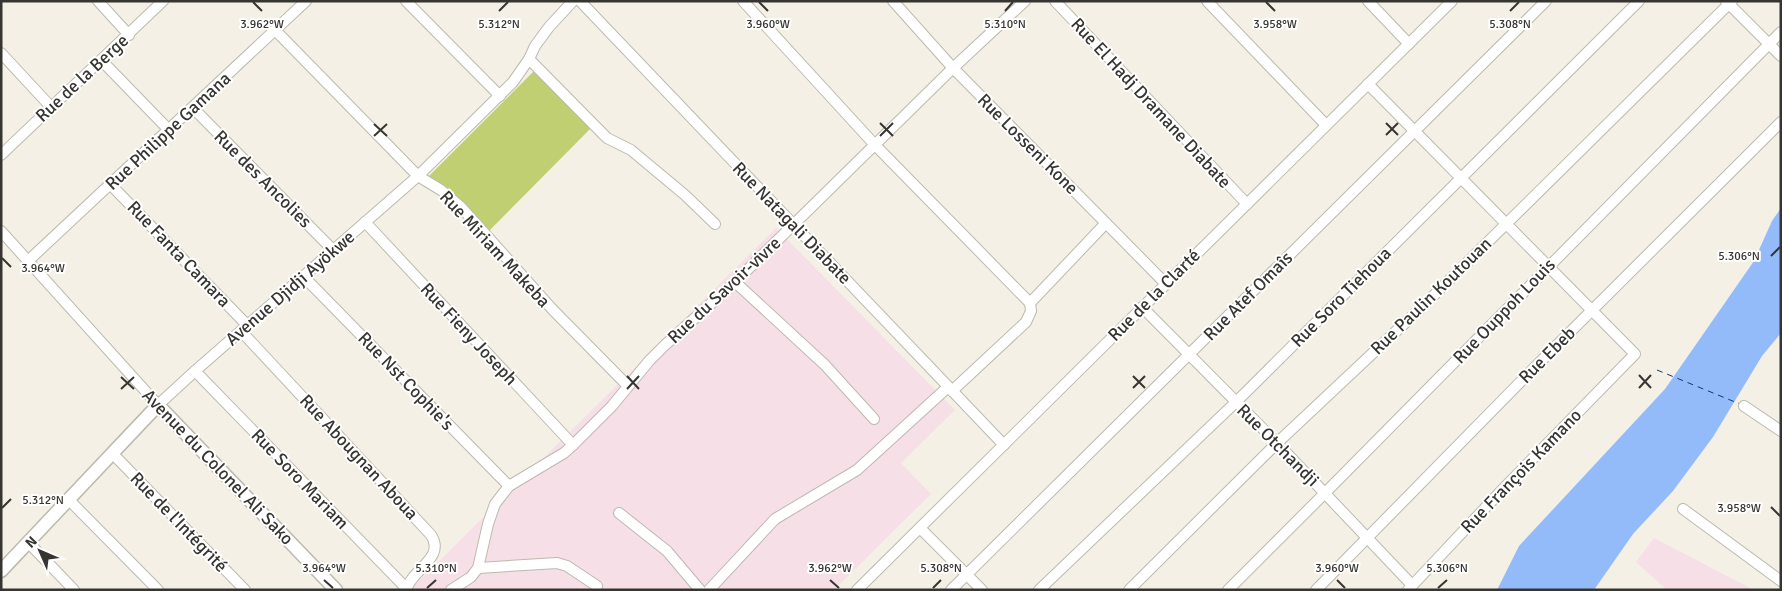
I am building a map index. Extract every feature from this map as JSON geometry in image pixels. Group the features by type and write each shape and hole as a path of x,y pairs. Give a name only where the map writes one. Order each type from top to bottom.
{"street":[{"path":"98,1 129,34"},
{"name":"Rue de la Berge","path":"1,155 163,1"},
{"name":"Rue Philippe Gamana","path":"29,260 306,1"},
{"path":"406,1 500,96"},
{"name":"Avenue Djidji Ayökwe","path":"1,571 158,405 418,176 500,96 513,82 549,27 573,1"},
{"path":"743,1 875,145 1030,303"},
{"name":"Rue Losseni Kone","path":"892,1 953,68 1166,284"},
{"name":"Rue du Savoir-vivre","path":"478,568 488,524 500,495 509,486 564,453 573,445 612,406 666,345 735,282 1024,1"},
{"name":"Rue El Hadj Dramane Diabate","path":"1055,1 1247,204"},
{"path":"1208,1 1326,126"},
{"path":"1368,1 1408,44"},
{"name":"Rue de la Clarté","path":"857,590 1452,1"},
{"name":"Rue Atef Omaîs","path":"951,590 1546,1"},
{"name":"Rue Soro Tiehoua","path":"1039,590 1236,402 1639,1"},
{"path":"1729,2 1781,56"},
{"name":"Rue Paulin Koutouan","path":"1128,590 1277,443 1423,306 1729,2"},
{"name":"Rue Natagali Diabate","path":"587,3 1004,445"},
{"name":"Rue Miriam Makeba","path":"275,30 418,176 441,190 461,207 553,310 628,386"},
{"name":"Rue Ouppoh Louis","path":"1228,590 1781,32"},
{"path":"1,53 51,107"},
{"path":"529,59 607,138 631,150 685,195 715,224"},
{"path":"102,60 169,130"},
{"path":"1368,84 1592,310"},
{"name":"Rue des Ancolies","path":"193,108 333,250"},
{"name":"Rue Ebeb","path":"1316,590 1592,310 1781,122"},
{"name":"Rue Fanta Camara","path":"110,184 244,328"},
{"name":"Rue Fieny Joseph","path":"365,222 573,445"},
{"path":"709,590 775,519 857,470 1026,322 1030,311 1030,303 1106,223"},
{"name":"Avenue du Colonel Ali Sako","path":"1,231 158,405 336,590"},
{"name":"Rue Nst Cophie's","path":"303,276 509,486"},
{"path":"735,282 825,365 874,419"},
{"name":"Rue Otchandji","path":"1142,308 1326,493 1368,537 1410,587"},
{"name":"Rue François Kamano","path":"1410,587 1635,354 1592,310"},
{"name":"Rue Abougnan Aboua","path":"244,328 436,542 433,556 406,589"},
{"name":"Rue Soro Mariam","path":"195,371 406,589"},
{"path":"1744,406 1781,431"},
{"name":"Rue de l'Intégrité","path":"113,454 245,590"},
{"path":"69,500 158,590"},
{"path":"1683,509 1781,581"},
{"path":"619,513 667,551 700,590"},
{"path":"920,528 982,590"},
{"path":"28,542 74,590"},
{"path":"450,590 471,577 478,568 558,563 567,566 597,586"}],"shaded area":[{"path":"776,228 955,410 901,463 931,494 834,590 410,590"},
{"path":"1654,538 1754,590 1667,590 1636,562"}],"green space":[{"path":"536,69 593,126 483,237 426,179"}],"water":[{"path":"1781,208 1781,333 1762,356 1713,437 1673,491 1633,534 1594,590 1497,590 1519,546 1665,389 1754,261 1772,221"}],"ferry route":[{"path":"1657,370 1740,404"}]}
